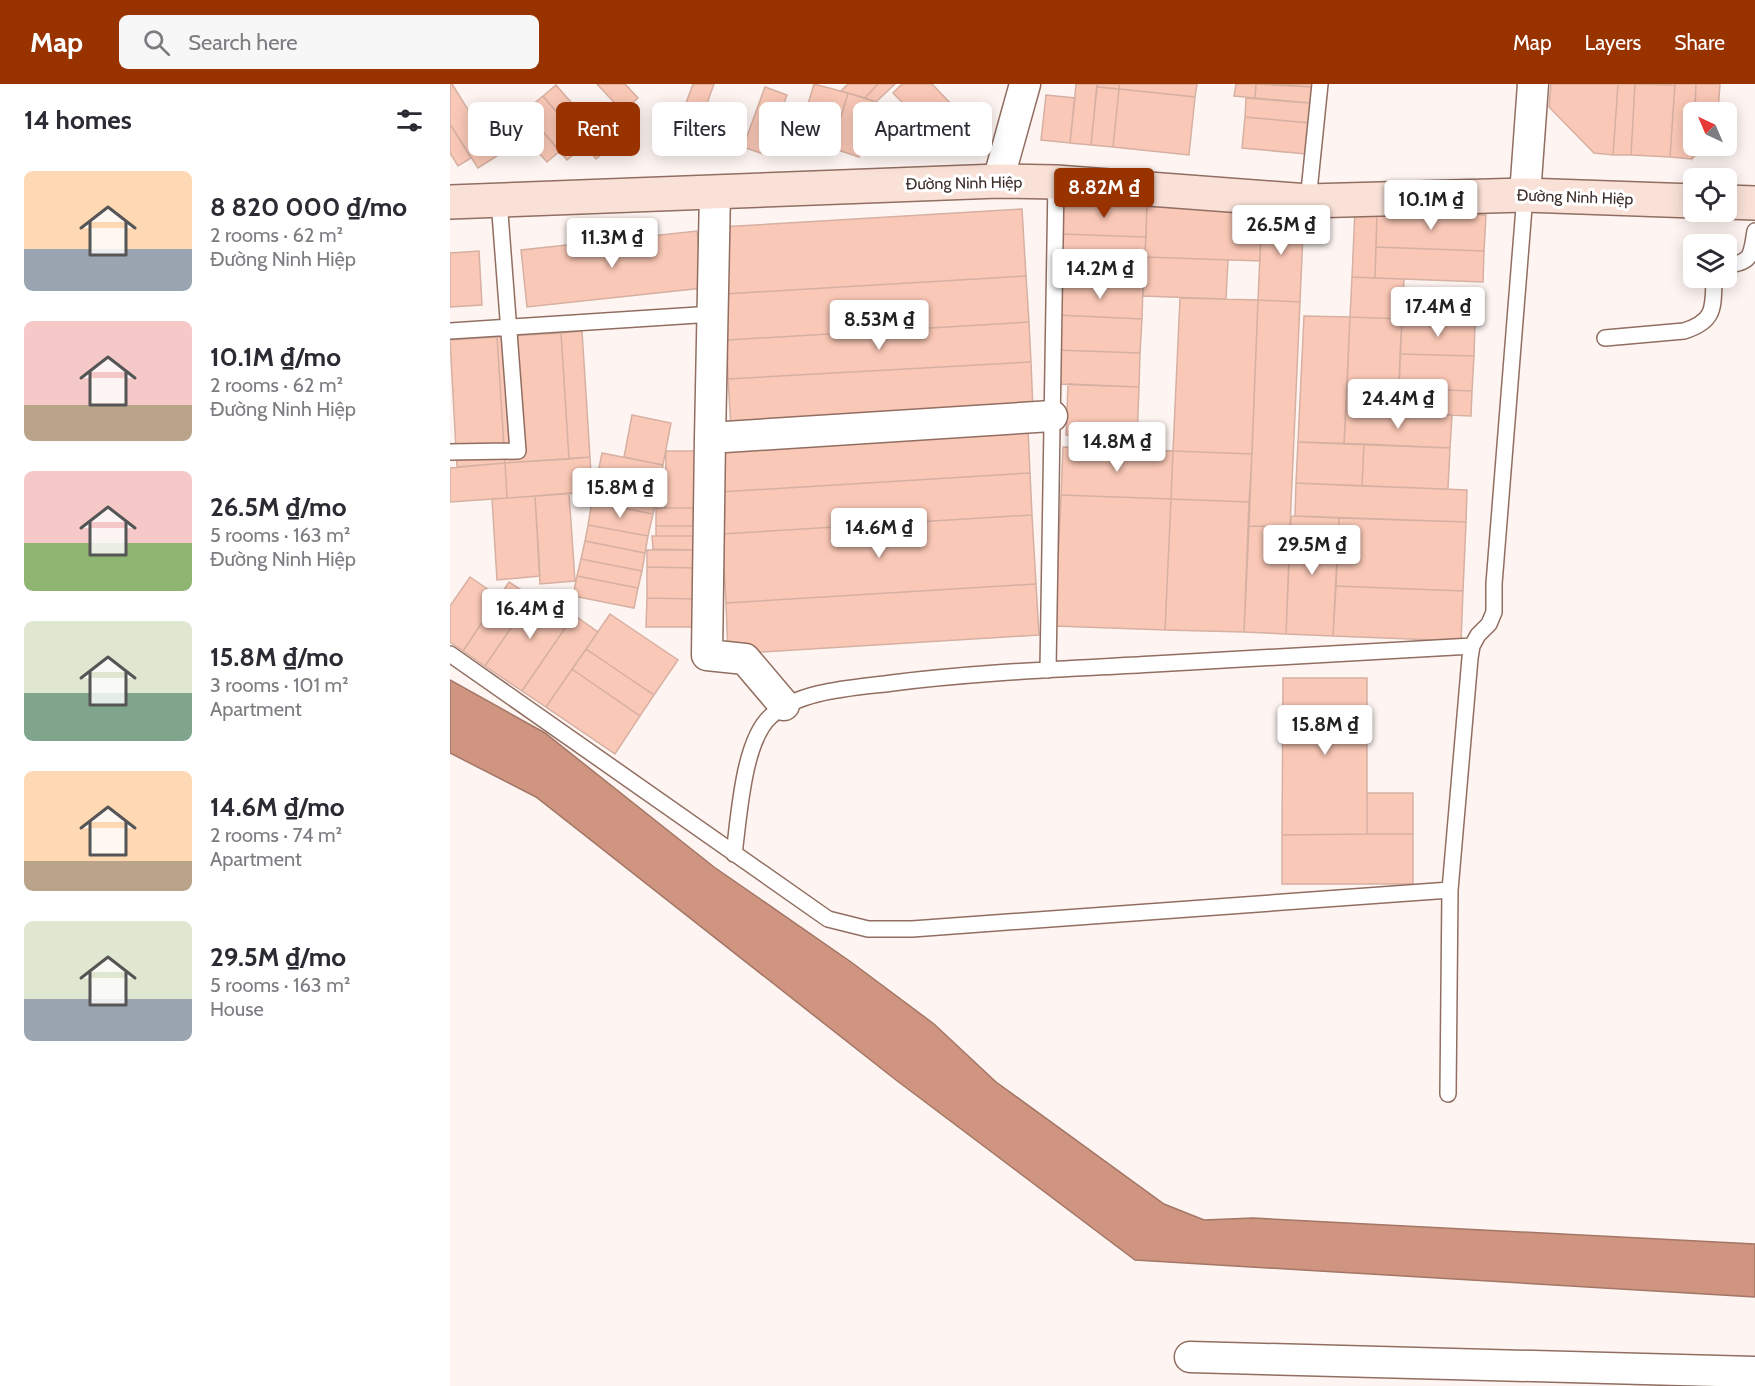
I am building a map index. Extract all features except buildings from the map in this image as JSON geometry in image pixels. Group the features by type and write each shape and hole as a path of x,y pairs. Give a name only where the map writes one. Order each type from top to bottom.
{"main road":[{"name":"Đường Ninh Hiệp","path":"450,202 998,181 1056,182 1308,201 1525,195 1683,201"},
{"path":"1737,202 1755,203"}],"street":[{"path":"998,181 1025,84"},
{"path":"1525,195 1533,84"},
{"path":"715,192 707,655 746,660 784,705"},
{"path":"710,438 1052,416"},
{"path":"1190,1357 1556,1376 1755,1372"}],"lane":[{"path":"1308,201 1320,84"},
{"path":"1048,670 1056,182"},
{"path":"1448,1094 1450,890 1472,646 1478,635 1489,624 1494,612 1494,584 1525,195"},
{"path":"450,452 518,452 499,200"},
{"path":"1737,264 1747,260 1752,250 1755,231"},
{"path":"1605,338 1695,328 1706,320 1713,310 1714,288"},
{"path":"450,331 713,314"},
{"path":"734,854 746,771 756,737 768,718 784,705 843,689 956,675 1472,646"},
{"path":"450,654 828,919 868,929 924,929 1450,890"}],"shaded area":[{"path":"450,680 545,733 714,867 851,962 934,1024 996,1082 1164,1204 1204,1220 1253,1218 1755,1244 1755,1297 1135,1260 896,1080 536,797 450,753"}]}
